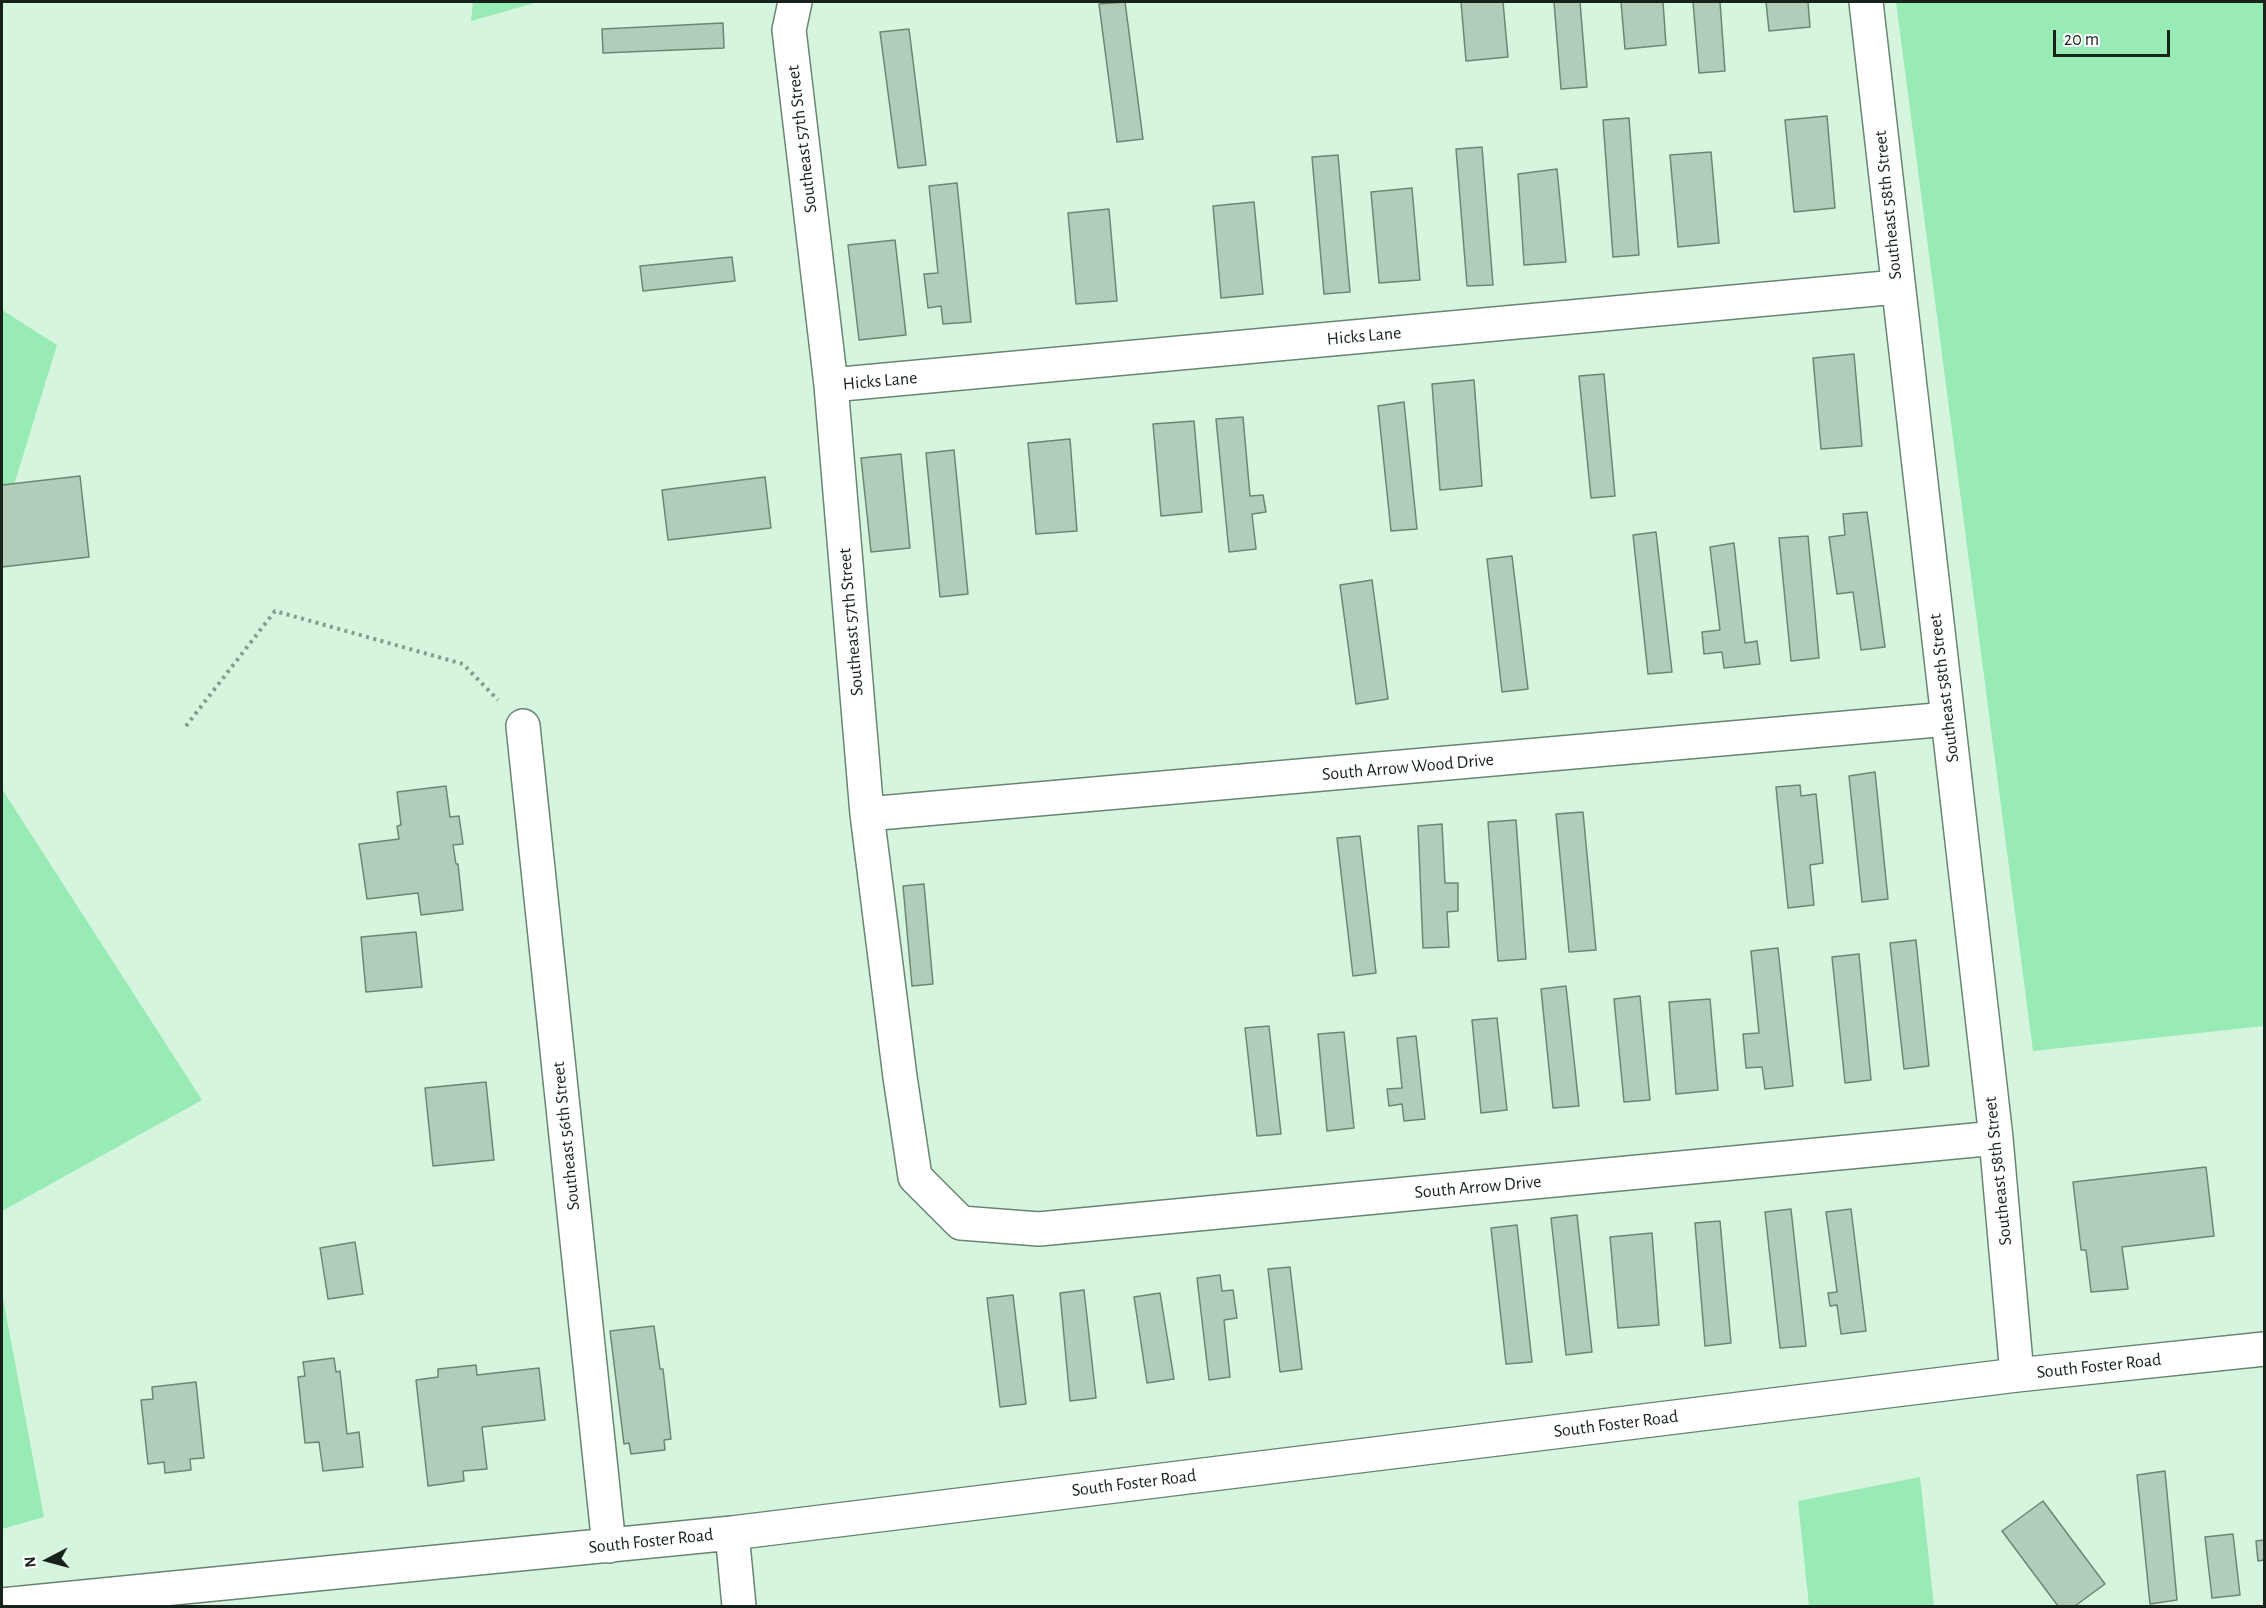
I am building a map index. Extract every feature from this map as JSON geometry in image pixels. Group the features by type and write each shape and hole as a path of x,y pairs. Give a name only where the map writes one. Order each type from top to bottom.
{"street":[{"name":"Southeast 57th Street","path":"795,2 789,30 831,385 867,814 898,1066 915,1177 961,1223"},
{"name":"Southeast 58th Street","path":"1866,2 1996,1138 2017,1375"},
{"name":"Hicks Lane","path":"831,385 1897,287"},
{"name":"South Arrow Wood Drive","path":"867,814 1948,719"},
{"name":"Southeast 56th Street","path":"523,726 609,1546"},
{"name":"South Arrow Drive","path":"961,1223 1039,1228 1996,1138"},
{"name":"South Foster Road","path":"2,1605 102,1600 732,1533 2017,1375 2265,1349"},
{"path":"732,1533 739,1606"}],"path":[{"path":"186,726 275,611 463,664 523,726"}],"green space":[{"path":"473,2 538,2 471,21"},
{"path":"1896,2 2264,2 2264,1026 2033,1051"},
{"path":"2,310 57,345 2,524"},
{"path":"2,789 202,1100 2,1211"},
{"path":"2,1293 44,1517 2,1529"},
{"path":"1920,1477 1934,1606 1809,1606 1798,1501"}],"building":[{"path":"1125,2 1143,139 1117,142 1099,4"},
{"path":"1461,2 1503,2 1508,57 1466,61"},
{"path":"1554,2 1580,2 1587,87 1561,89"},
{"path":"1621,2 1663,2 1666,45 1625,49"},
{"path":"1693,2 1720,2 1725,71 1699,73"},
{"path":"1766,2 1808,2 1810,27 1769,31"},
{"path":"723,23 724,48 603,53 602,29"},
{"path":"909,29 926,165 898,168 880,32"},
{"path":"1827,116 1835,208 1794,212 1785,120"},
{"path":"1629,118 1639,255 1613,257 1603,120"},
{"path":"1482,147 1493,285 1467,286 1456,149"},
{"path":"1711,152 1719,243 1678,247 1670,155"},
{"path":"1338,155 1350,292 1324,294 1312,157"},
{"path":"1557,169 1566,262 1524,265 1518,174"},
{"path":"957,183 971,322 943,324 941,306 928,308 924,274 938,273 929,186"},
{"path":"1412,188 1420,280 1379,283 1371,192"},
{"path":"1254,202 1263,294 1221,298 1213,206"},
{"path":"1109,209 1117,301 1076,304 1068,213"},
{"path":"895,240 906,335 859,340 848,245"},
{"path":"732,257 735,281 643,291 640,266"},
{"path":"1854,354 1862,446 1821,449 1813,358"},
{"path":"1604,374 1615,496 1591,498 1579,376"},
{"path":"1474,380 1482,486 1440,490 1432,384"},
{"path":"1404,402 1417,529 1391,531 1378,406"},
{"path":"1243,417 1250,496 1263,495 1266,512 1252,514 1256,549 1229,552 1216,419"},
{"path":"1194,421 1202,512 1161,516 1153,424"},
{"path":"1070,439 1077,531 1036,534 1028,443"},
{"path":"954,450 968,594 940,597 926,453"},
{"path":"901,454 910,548 871,552 861,458"},
{"path":"80,476 89,557 2,567 2,485"},
{"path":"765,477 771,528 668,540 662,490"},
{"path":"1867,512 1885,647 1861,650 1853,592 1837,594 1829,537 1845,535 1843,514"},
{"path":"1656,532 1672,672 1648,674 1633,535"},
{"path":"1808,536 1819,658 1791,661 1779,538"},
{"path":"1734,543 1745,643 1757,641 1760,664 1724,668 1722,652 1704,654 1702,632 1720,630 1710,547"},
{"path":"1512,556 1528,689 1502,692 1487,559"},
{"path":"1372,580 1388,699 1356,704 1340,585"},
{"path":"1875,772 1888,899 1862,902 1849,776"},
{"path":"1800,785 1801,796 1816,794 1823,863 1810,865 1814,905 1788,908 1776,787"},
{"path":"446,786 450,817 459,816 463,844 453,845 456,864 458,864 463,910 421,915 418,893 367,899 359,844 399,839 397,826 401,825 397,792"},
{"path":"1583,812 1596,950 1569,952 1556,814"},
{"path":"1516,820 1526,959 1498,961 1488,822"},
{"path":"1442,824 1445,883 1458,883 1458,911 1447,912 1449,947 1423,948 1418,826"},
{"path":"1360,836 1376,973 1353,976 1337,838"},
{"path":"924,884 933,984 912,986 903,886"},
{"path":"416,932 422,987 366,992 361,937"},
{"path":"1916,940 1929,1066 1904,1069 1890,943"},
{"path":"1778,948 1793,1086 1765,1089 1762,1067 1746,1068 1743,1034 1759,1033 1751,951"},
{"path":"1859,954 1871,1080 1845,1083 1832,957"},
{"path":"1566,986 1579,1106 1553,1108 1541,989"},
{"path":"1640,996 1650,1100 1624,1102 1614,999"},
{"path":"1710,999 1718,1090 1676,1094 1669,1002"},
{"path":"1497,1018 1507,1110 1481,1113 1472,1020"},
{"path":"1269,1026 1281,1134 1257,1136 1245,1028"},
{"path":"1344,1032 1354,1128 1327,1131 1318,1034"},
{"path":"1416,1036 1425,1119 1404,1121 1402,1104 1389,1106 1387,1089 1402,1088 1397,1038"},
{"path":"486,1082 494,1160 433,1166 425,1088"},
{"path":"2206,1167 2214,1236 2122,1247 2128,1289 2091,1292 2086,1250 2081,1250 2073,1182"},
{"path":"1791,1209 1806,1346 1780,1348 1765,1212"},
{"path":"1851,1209 1866,1331 1841,1334 1837,1305 1830,1306 1828,1293 1837,1292 1826,1212"},
{"path":"1577,1215 1592,1352 1566,1355 1551,1218"},
{"path":"1720,1221 1731,1343 1705,1346 1695,1223"},
{"path":"1517,1225 1532,1362 1506,1364 1491,1228"},
{"path":"1652,1233 1659,1325 1618,1328 1610,1237"},
{"path":"355,1242 363,1294 328,1299 320,1248"},
{"path":"1290,1267 1302,1369 1280,1372 1268,1269"},
{"path":"1220,1275 1222,1291 1233,1290 1237,1318 1224,1320 1230,1377 1209,1380 1197,1278"},
{"path":"1084,1290 1096,1398 1070,1401 1060,1293"},
{"path":"1160,1293 1174,1379 1147,1383 1134,1297"},
{"path":"1013,1295 1026,1404 1000,1407 987,1298"},
{"path":"654,1326 660,1369 663,1369 671,1439 664,1440 665,1450 631,1454 629,1443 624,1444 610,1331"},
{"path":"334,1358 336,1372 340,1371 347,1434 359,1432 363,1467 323,1471 319,1442 305,1443 298,1377 305,1376 303,1362"},
{"path":"476,1365 477,1375 539,1368 545,1420 482,1427 487,1469 463,1471 464,1481 428,1486 416,1380 438,1377 438,1369"},
{"path":"196,1382 204,1458 190,1459 191,1470 165,1473 164,1462 148,1464 141,1400 153,1399 152,1387"},
{"path":"2165,1471 2177,1600 2150,1604 2137,1475"},
{"path":"2043,1501 2105,1584 2075,1606 2058,1606 2002,1531"},
{"path":"2233,1534 2240,1595 2212,1598 2205,1537"},
{"path":"2264,1540 2264,1560 2258,1561 2256,1541"}]}
